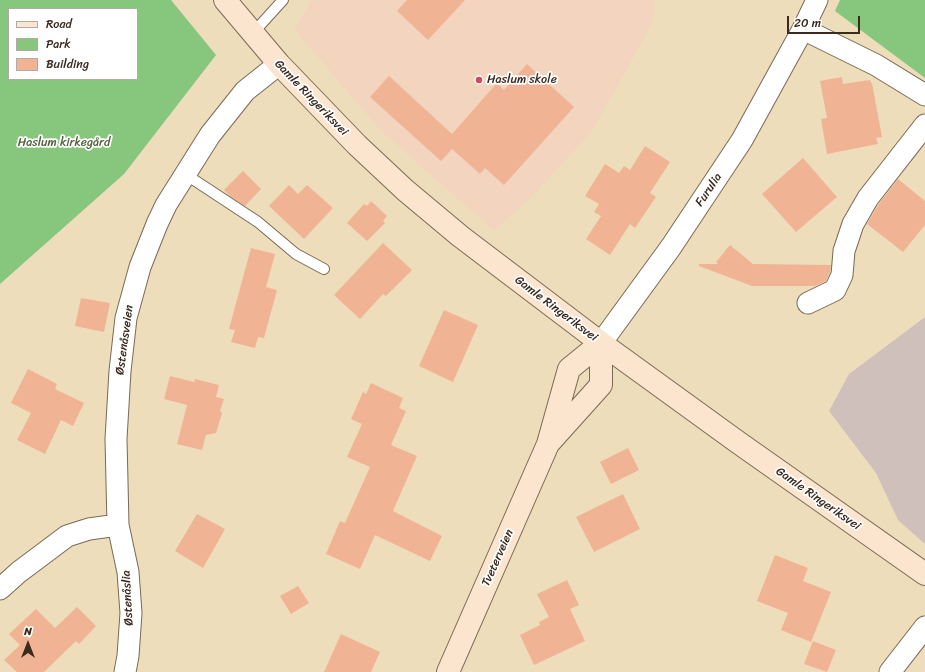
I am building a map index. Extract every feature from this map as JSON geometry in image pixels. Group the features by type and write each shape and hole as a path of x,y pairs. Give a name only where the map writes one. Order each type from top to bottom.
{"main road":[{"name":"Gamle Ringeriksvei","path":"225,0 279,64 356,145 405,190 460,236 601,343 739,443 925,574"},
{"name":"Tveterveien","path":"448,672 548,444 569,369 601,343"},
{"name":"Tveterveien","path":"548,444 601,385 601,343"}],"street":[{"name":"Furulia","path":"601,343 671,248 742,140 803,29 817,0"},
{"path":"803,29 876,65 925,95"},
{"name":"Østenåsveien","path":"118,525 116,439 120,371 126,318 140,267 166,205 210,135 245,91 279,64"},
{"path":"808,303 834,290 842,275 844,251 854,224 868,198 925,125"},
{"path":"0,589 19,572 66,536 89,529 118,525"},
{"name":"Østenåslia","path":"118,525 128,572 131,613 128,656 125,672"},
{"path":"890,672 925,627"}],"lane":[{"path":"253,33 283,0"},
{"path":"185,174 258,222 296,254 324,269"}],"shaded area":[{"name":"Haslum skole","path":"312,0 654,0 652,24 592,131 532,197 494,231 381,131 294,29"},
{"path":"925,317 925,544 898,520 876,473 829,411 849,374"}],"green space":[{"name":"Haslum kirkegård","path":"0,0 171,0 216,55 124,174 0,284"},
{"path":"840,0 925,0 925,78 835,11"}],"building":[{"path":"407,0 465,0 428,40 397,11"},
{"path":"527,64 574,107 504,185 485,168 480,174 452,149 441,161 370,97 389,76 452,134 497,83 504,90"},
{"path":"842,77 843,84 870,80 872,83 882,137 876,138 878,144 827,154 821,119 827,118 820,81"},
{"path":"645,146 670,162 650,193 656,197 635,228 630,224 610,255 586,239 601,216 594,212 599,204 585,196 605,164 619,173 624,166 630,170"},
{"path":"803,158 837,197 796,232 762,194"},
{"path":"243,171 261,189 245,206 231,197 224,190"},
{"path":"898,179 925,201 925,225 903,252 867,224 878,205"},
{"path":"289,185 298,194 307,185 333,208 304,239 269,206"},
{"path":"371,201 387,216 383,221 385,223 367,241 347,223 364,204 367,206"},
{"path":"383,243 412,270 386,296 383,294 360,319 334,295"},
{"path":"730,245 753,264 831,265 830,272 826,281 815,286 752,286 699,266 699,264 718,264 716,262"},
{"path":"251,248 275,254 266,287 277,290 264,338 258,337 255,348 231,342 235,330 229,329"},
{"path":"81,298 110,303 104,332 75,326"},
{"path":"444,310 478,325 453,382 419,366"},
{"path":"28,369 57,384 55,389 84,403 73,426 61,420 45,454 17,440 31,413 11,403"},
{"path":"170,376 194,382 195,379 219,385 216,397 224,399 220,411 222,413 216,433 206,435 202,450 177,444 187,405 164,399"},
{"path":"371,383 403,398 399,408 406,411 391,445 417,456 393,511 442,536 430,561 375,535 360,569 326,554 340,521 345,523 370,467 347,457 362,424 351,419 363,392 366,394"},
{"path":"628,448 639,470 611,484 600,462"},
{"path":"623,494 640,529 594,552 576,517"},
{"path":"197,514 225,529 203,568 175,551"},
{"path":"775,555 808,568 803,581 831,592 811,642 781,630 788,613 757,601"},
{"path":"567,580 579,605 570,609 585,641 534,665 520,635 540,625 539,622 549,617 537,594"},
{"path":"298,586 309,603 291,614 280,596"},
{"path":"77,607 96,626 79,644 76,641 44,672 17,672 4,660 20,645 9,634 36,609 55,628"},
{"path":"341,634 380,652 371,672 324,672"},
{"path":"813,641 836,650 827,672 804,664"}],"place":[{"name":"Haslum skole","path":"479,80"}]}
